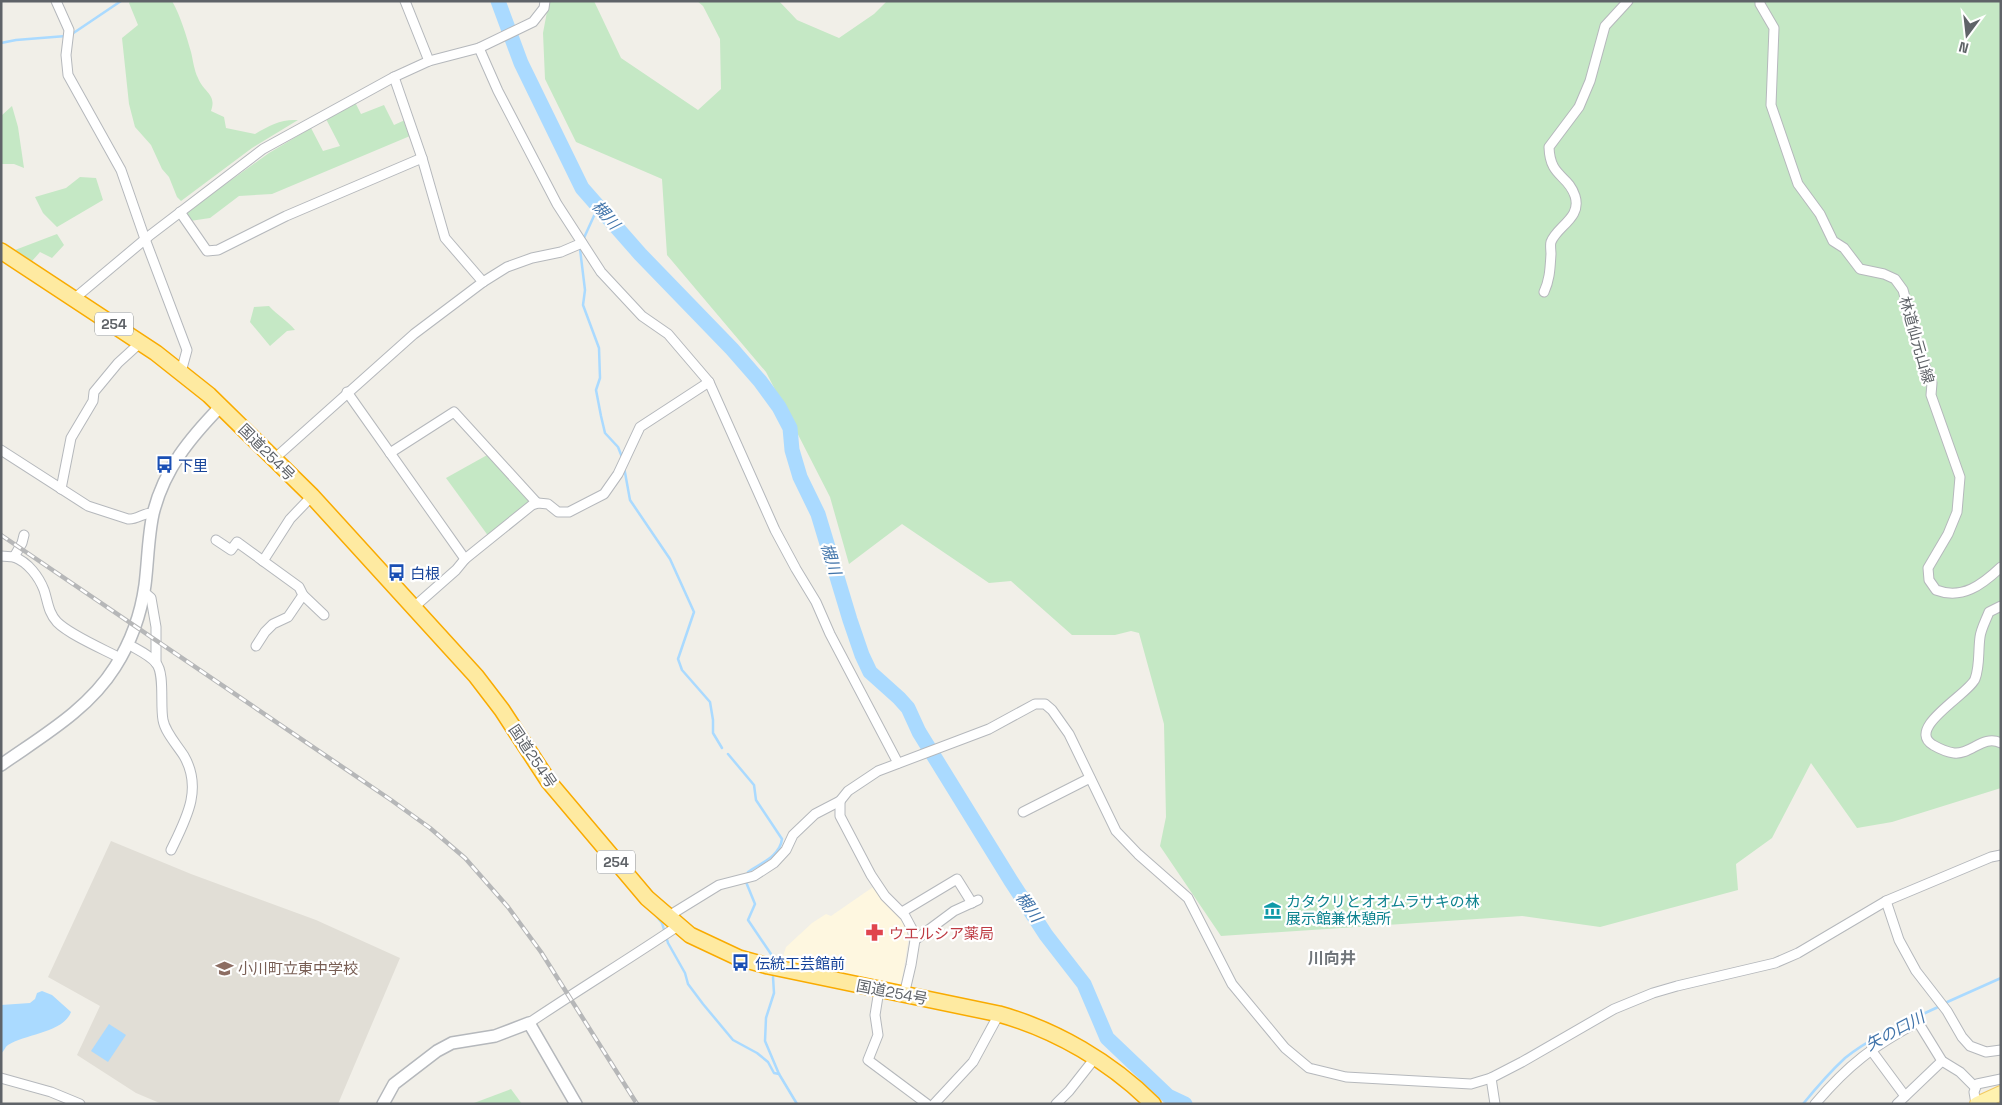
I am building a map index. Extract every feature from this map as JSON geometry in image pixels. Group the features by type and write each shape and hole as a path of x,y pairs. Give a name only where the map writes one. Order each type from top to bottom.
{"highway":[{"name":"国道254号","path":"1,251 141,342 181,372 221,406 312,496 476,676 502,710 549,782 647,898 672,921 704,942 738,958 771,967 1000,1014 1027,1022 1056,1035 1095,1058 1121,1076 1152,1104"}],"main road":[{"path":"1977,1104 2001,1092"}],"street":[{"path":"56,1 69,30 66,55 68,75 121,170 187,350 181,372"},
{"path":"405,1 429,61"},
{"path":"74,298 145,239 263,149 394,77 429,61 481,47 530,23 544,8 545,1"},
{"path":"1544,292 1549,280 1551,242 1573,216 1576,199 1571,186 1556,173 1549,160 1549,147 1579,108 1590,81 1605,26 1628,1"},
{"name":"林道仙元山線","path":"1760,1 1774,28 1771,105 1798,184 1820,214 1833,241 1844,248 1860,268 1895,279 1903,290 1921,356 1932,383 1931,395 1960,477 1957,512 1948,534 1928,568 1929,580 1936,590 1952,594 1967,591 1986,582 2001,567"},
{"path":"481,47 498,91 557,204 601,272 642,316 668,334 709,382 775,530 816,602 830,634 898,763"},
{"path":"394,77 422,158 445,238 483,282"},
{"path":"180,212 207,251 218,250 286,216 422,158"},
{"path":"274,459 414,334 483,282 507,268 532,258 561,252 582,243"},
{"path":"61,489 71,438 92,401 94,392 118,363 141,342"},
{"path":"414,607 450,575 465,558 532,505 537,503 548,504 558,512 568,512 604,494 621,468 640,427 709,382"},
{"path":"347,392 465,558"},
{"path":"1,765 66,720 84,705 104,683 120,658 137,622 144,592 153,513 163,483 176,459 194,434 221,406"},
{"path":"390,453 454,412 537,503"},
{"path":"1,450 88,506 128,519 153,513"},
{"path":"263,561 290,519 312,496"},
{"path":"14,557 24,535"},
{"path":"216,540 231,550 237,542 299,587 303,595 324,615"},
{"path":"1,556 22,560 32,570 41,585 49,611 56,621 65,628 120,658"},
{"path":"144,592 151,598 154,617 156,663 160,671 160,701 163,722 185,758 192,779 193,795 188,816 171,850"},
{"path":"256,646 273,624 288,618 303,595"},
{"path":"2001,606 1989,612 1980,635 1978,668 1973,684 1933,718 1928,726 1926,736 1929,743 1942,751 1956,754 1967,751 1983,742 2001,743"},
{"path":"128,644 156,663"},
{"path":"383,1104 394,1084 437,1051 452,1043 494,1036 529,1023 564,998 634,956 672,921 720,885 754,876 774,863 786,850 793,835 816,814 840,801 861,782 898,763 989,729 1035,704 1045,704 1052,710 1069,734 1116,831 1138,854 1188,898 1232,984 1285,1048 1309,1068 1346,1077 1471,1084 1491,1078 1614,1009 1653,993 1775,963 1798,953 1886,901 1991,857 2001,855"},
{"path":"1023,812 1090,778"},
{"path":"840,801 840,816 871,875 885,896 902,912 912,929 915,940 904,995"},
{"path":"902,912 957,879 975,902 954,911 915,940"},
{"path":"1886,901 1899,940 1916,971 1946,1010 1962,1037 1970,1046 1986,1052 2001,1050"},
{"path":"879,990 874,1015 878,1035 868,1060 927,1104"},
{"path":"934,1104 973,1062 1000,1014"},
{"path":"1815,1104 1837,1078 1871,1050 1918,1022 1942,1060 1960,1072 1975,1087 1977,1104"},
{"path":"529,1023 576,1104"},
{"path":"1871,1050 1905,1096"},
{"path":"1056,1104 1069,1091 1095,1058"},
{"path":"1897,1104 1942,1060"},
{"path":"1,1078 51,1092 80,1104"},
{"path":"1491,1078 1495,1104"},
{"path":"1975,1087 1981,1082 2001,1079"}],"shaded area":[{"name":"小川町立東中学校","path":"111,841 191,874 316,920 400,958 338,1104 162,1104 136,1093 77,1055 100,1006 48,977"},
{"path":"873,887 909,927 901,986 897,987 781,963 786,947 812,923 826,914 831,916"}],"green space":[{"path":"130,1 172,1 185,33 197,75 211,97 211,111 224,117 226,128 255,134 276,123 286,120 298,120 252,148 181,201 177,197 169,177 162,169 151,145 135,127 129,104 122,38 138,25 129,3"},
{"path":"549,1 594,1 621,58 698,110 721,89 720,39 703,6 697,1 779,1 797,20 839,38 874,14 887,1 2001,1 2001,788 1892,822 1857,828 1811,763 1772,838 1736,864 1738,890 1600,927 1522,916 1221,936 1160,846 1166,817 1164,724 1139,633 1131,631 1115,635 1072,635 1011,581 989,583 902,524 849,564 830,497 766,372 667,255 662,179 576,142 545,79 543,33"},
{"path":"355,102 361,114 384,105 394,125 405,120 410,136 272,194 239,196 210,218 190,221 186,217 188,211 269,153 311,128 323,151 340,146 326,119"},
{"path":"12,106 18,127 24,168 14,164 1,164 1,116"},
{"path":"80,177 96,178 103,200 57,227 43,213 35,197 66,188"},
{"path":"57,234 64,245 52,258 40,252 32,261 15,250"},
{"path":"269,306 295,330 287,331 270,346 250,322 254,307"},
{"path":"489,454 528,498 528,504 489,537 446,478"},
{"path":"511,1089 522,1104 474,1104 474,1103"}],"water":[{"path":"42,991 52,995 71,1012 67,1019 52,1029 15,1041 8,1045 1,1054 1,1005 30,1003 35,999 37,993"},
{"path":"109,1024 126,1035 108,1062 91,1051"}],"waterway":[{"path":"72,34 121,1"},
{"name":"槻川","path":"498,1 521,63 582,188 640,254 732,349 760,381 779,407 790,428 792,450 800,477 818,514 850,620 870,672 908,708 919,732 1011,881 1046,935 1084,984 1107,1038 1168,1096 1185,1104"},
{"path":"1,43 66,36"},
{"path":"583,240 598,207"},
{"path":"580,249 585,290 583,305 599,348 600,378 596,390 601,416 605,433 618,447 622,457"},
{"path":"624,467 630,500 670,559 694,612 678,659 682,670 710,702 713,733 722,748"},
{"path":"728,754 754,785 756,800 782,839 774,855 748,872"},
{"path":"746,882 755,904 748,920 771,954"},
{"path":"653,912 662,923 668,943 685,973 688,984 703,1004 733,1040 757,1053 768,1062 774,1073 779,1074"},
{"path":"773,977 774,993 766,1018 765,1041 779,1074 797,1104"},
{"name":"矢の口川","path":"1945,1003 2001,978"},
{"name":"矢の口川","path":"1803,1104 1834,1069 1856,1050 1891,1029 1940,1006"}],"railway":[{"path":"1,535 391,800 430,828 465,858 508,907 541,952 637,1104"}],"place":[{"name":"下里","path":"164,465"},
{"name":"白根","path":"396,573"},
{"name":"カタクリとオオムラサキの林 展示館兼休憩所","path":"1272,910"},
{"name":"ウエルシア薬局","path":"875,933"},
{"name":"伝統工芸館前","path":"741,963"},
{"name":"小川町立東中学校","path":"224,968"}],"district":[{"name":"川向井","path":"1332,958"}]}
